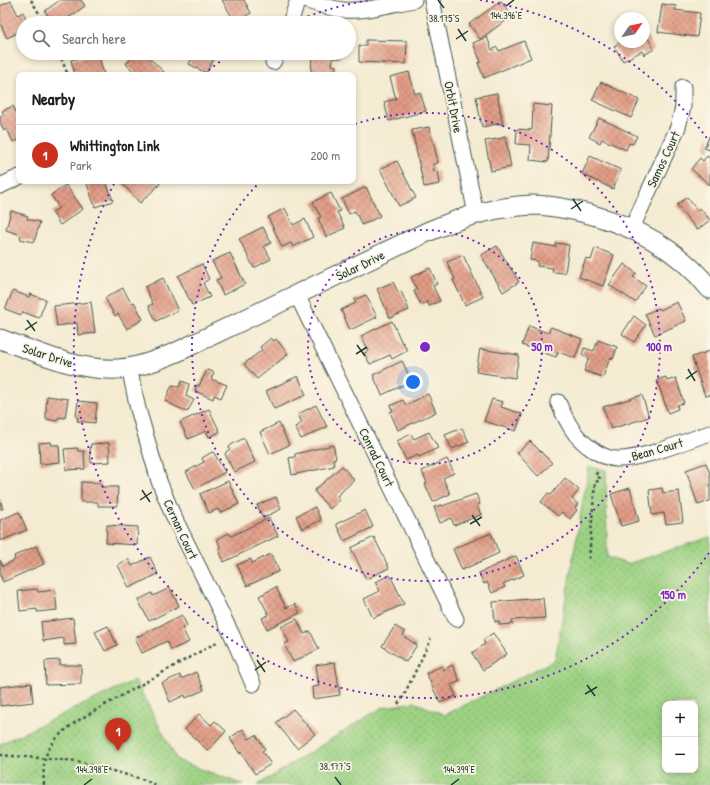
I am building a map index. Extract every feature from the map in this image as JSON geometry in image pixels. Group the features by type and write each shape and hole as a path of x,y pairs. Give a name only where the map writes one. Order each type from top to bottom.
{"street":[{"path":"292,16 298,0"},
{"path":"304,0 326,7 345,10 370,8 414,0"},
{"name":"Orbit Drive","path":"432,0 476,214"},
{"name":"Samos Court","path":"632,228 678,127 683,107 683,87"},
{"path":"0,186 16,178"},
{"name":"Solar Drive","path":"0,339 70,364 118,369 153,362 179,352 427,232 453,221 508,207 534,205 566,209 594,215 632,228 663,246 686,263 710,289"},
{"name":"Conrad Court","path":"297,295 456,619"},
{"name":"Cernan Court","path":"129,367 138,409 159,480 172,513 232,635 253,684"},
{"name":"Bean Court","path":"558,402 572,430 590,448 602,456 615,459 645,454 710,433"}],"path":[{"path":"31,0 40,16"},
{"path":"61,60 67,72"},
{"path":"589,559 595,482 599,481 600,478 596,476 598,471"},
{"path":"398,704 403,697 431,639"},
{"path":"44,785 43,769 45,758 51,746 60,735 86,717 217,642"},
{"path":"0,755 18,758 45,758 77,762 145,780 155,785"}],"green space":[{"path":"589,467 606,470 607,557 627,564 710,537 710,785 258,785 381,708 414,702 445,715 555,660"},
{"path":"135,680 177,760 244,785 0,784 0,744"}],"building":[{"path":"60,0 81,0 85,6 71,16 48,16 45,11"},
{"path":"222,0 244,0 251,13 246,16 231,16"},
{"path":"11,1 18,15 23,12 25,16 16,16 16,34 7,38 0,23 0,6"},
{"path":"501,1 512,16 480,39 469,24"},
{"path":"662,4 676,6 675,10 700,13 697,37 658,32"},
{"path":"487,37 492,50 497,47 499,51 524,41 531,58 484,78 478,63 481,62 473,43"},
{"path":"366,40 407,41 406,64 359,62 359,46 366,46"},
{"path":"650,42 654,49 644,55 642,51 623,61 615,48 650,48"},
{"path":"71,60 100,60 103,72 74,72"},
{"path":"130,60 151,60 164,72 134,72 126,64"},
{"path":"191,60 213,60 207,72 189,64"},
{"path":"312,60 333,60 332,65 336,66 335,72 311,72"},
{"path":"409,72 415,94 420,92 426,111 389,121 384,102 396,99 390,77"},
{"path":"601,82 639,100 631,118 592,100"},
{"path":"497,93 503,125 501,125 501,123 482,127 476,97"},
{"path":"533,104 552,106 548,162 530,160 531,145 516,144 517,129 532,130"},
{"path":"13,106 16,112 16,141 13,142 7,129 4,131 0,122 0,117 4,115 2,111"},
{"path":"599,118 637,136 633,144 629,143 626,150 602,139 600,143 589,137"},
{"path":"429,127 438,163 433,164 434,172 438,171 440,184 424,187 412,130"},
{"path":"710,135 710,150 704,148"},
{"path":"503,136 505,136 511,167 491,171 485,141 503,138"},
{"path":"590,156 621,170 613,189 582,174"},
{"path":"707,156 710,158 710,185 691,169 700,158 703,161"},
{"path":"397,161 416,198 399,206 380,169"},
{"path":"87,184 107,184 113,201 95,207"},
{"path":"123,184 160,184 140,203"},
{"path":"66,185 83,209 60,225 52,212 59,208 51,195"},
{"path":"366,187 380,216 362,225 355,211 349,214 342,199"},
{"path":"331,193 340,211 337,212 345,228 326,237 318,218 321,217 313,202"},
{"path":"687,197 697,210 700,208 710,220 697,230 677,205"},
{"path":"285,208 293,225 305,219 313,237 293,247 291,243 282,247 268,217"},
{"path":"11,211 28,216 27,219 40,222 34,242 20,239 21,235 6,230"},
{"path":"263,227 271,243 264,246 271,259 254,268 239,239"},
{"path":"533,243 556,247 556,243 569,245 565,273 552,272 553,268 537,266 538,261 530,260"},
{"path":"497,246 519,282 503,292 481,255"},
{"path":"595,248 614,255 603,286 579,277 586,258 591,260"},
{"path":"230,253 245,284 223,295 216,280 221,278 212,261"},
{"path":"463,255 483,297 465,305 453,280 455,279 447,262"},
{"path":"202,264 209,279 203,283 210,297 192,305 178,276"},
{"path":"624,264 636,273 633,277 646,286 635,302 609,285"},
{"path":"430,268 437,284 433,286 440,301 429,306 427,302 421,305 414,291 417,290 411,277"},
{"path":"163,278 178,311 156,321 149,306 153,304 145,287"},
{"path":"393,282 398,292 401,291 409,310 390,318 377,289"},
{"path":"123,288 131,303 134,302 143,319 127,329 118,314 115,316 105,298"},
{"path":"13,291 29,297 30,294 46,300 39,318 23,312 21,315 5,309"},
{"path":"366,295 377,317 350,330 341,310 356,303 354,300"},
{"path":"91,302 95,333 78,335 77,323 57,326 54,306"},
{"path":"677,302 686,321 655,335 645,314 659,308 660,310"},
{"path":"634,316 646,325 634,342 622,334"},
{"path":"392,321 407,351 392,359 390,355 370,364 364,353 369,351 361,336"},
{"path":"529,326 548,333 551,327 582,339 575,358 558,352 556,357 522,345"},
{"path":"271,338 274,341 276,339 288,354 257,379 244,364 262,350 260,347"},
{"path":"598,340 617,347 613,359 610,358 603,377 584,371 589,358 582,355 584,348 594,351"},
{"path":"480,349 519,355 515,378 476,372"},
{"path":"710,351 710,395 705,396 692,357"},
{"path":"402,361 412,381 382,395 373,375"},
{"path":"207,370 214,372 211,379 227,385 221,398 214,395 213,399 195,391 197,385 199,386"},
{"path":"298,376 306,395 274,409 266,391"},
{"path":"666,377 667,381 676,378 684,403 677,405 678,409 668,413 657,380"},
{"path":"182,381 189,384 186,396 194,400 187,412 165,401 172,385 179,387"},
{"path":"428,394 436,412 398,430 390,412 393,411 390,406 403,400 406,405"},
{"path":"642,395 649,417 611,429 603,407"},
{"path":"47,396 68,399 65,418 59,417 57,421 46,419"},
{"path":"492,399 503,402 501,407 522,414 516,431 484,421"},
{"path":"78,401 97,403 95,423 77,421"},
{"path":"316,405 327,427 301,439 295,427 302,423 298,414"},
{"path":"209,409 220,432 209,437 206,431 188,439 180,422"},
{"path":"279,423 289,445 270,454 260,432"},
{"path":"462,428 469,442 452,449 445,435"},
{"path":"429,432 438,448 419,457 418,455 406,460 397,441 411,434 414,439"},
{"path":"244,438 255,462 234,472 225,454 230,449 229,447 231,445"},
{"path":"530,441 552,463 538,476 517,453"},
{"path":"51,442 52,445 59,445 60,462 40,464 39,443"},
{"path":"109,443 110,462 91,463 91,444"},
{"path":"333,445 336,458 333,459 334,466 292,475 289,458 295,457 295,454"},
{"path":"77,448 78,451 84,451 85,469 66,470 64,449"},
{"path":"212,452 225,472 195,489 186,472 204,462 202,458"},
{"path":"447,459 454,473 443,478 450,494 433,502 425,484 427,483 422,471"},
{"path":"706,463 710,474 710,501 698,505 686,470"},
{"path":"342,466 354,480 337,496 340,500 330,509 314,491"},
{"path":"565,478 579,490 572,499 578,504 575,508 577,510 570,519 562,512 558,516 541,502 548,493 551,495"},
{"path":"228,481 239,504 220,513 218,509 209,513 200,494"},
{"path":"81,482 101,483 101,487 118,487 117,506 98,506 98,502 81,502"},
{"path":"630,488 639,521 621,526 611,494"},
{"path":"662,488 663,493 679,491 683,522 666,524 664,513 652,515 649,490"},
{"path":"476,494 480,504 477,505 481,515 454,525 451,518 440,523 434,507 442,506"},
{"path":"276,497 281,509 263,518 257,505"},
{"path":"0,499 3,509 0,509"},
{"path":"315,507 321,520 302,529 296,516"},
{"path":"365,510 373,527 344,541 336,524"},
{"path":"19,512 27,530 0,541 0,520"},
{"path":"269,518 278,536 224,562 219,550 221,549 217,539 229,533 231,536"},
{"path":"107,525 138,527 137,545 106,543"},
{"path":"491,533 499,553 462,570 453,549"},
{"path":"374,537 389,568 366,579 351,548"},
{"path":"36,546 44,564 3,582 0,575 0,560 3,566 15,560 14,556"},
{"path":"271,554 279,571 247,586 237,565 251,559 252,563"},
{"path":"516,556 524,575 503,584 505,587 492,593 487,582 484,584 479,573"},
{"path":"150,557 158,574 129,588 118,565 128,559 132,566"},
{"path":"390,575 404,604 373,618 364,599 380,591 375,582"},
{"path":"276,587 286,608 295,604 300,613 267,629 262,618 269,615 259,596"},
{"path":"170,588 179,606 149,621 138,600 152,593 153,596"},
{"path":"37,589 38,592 55,590 57,610 37,612 37,609 20,611 18,591"},
{"path":"543,598 545,618 512,620 513,624 499,625 499,621 495,622 493,602"},
{"path":"182,615 187,626 182,628 189,642 171,650 167,641 142,653 135,638"},
{"path":"73,618 76,644 64,645 64,638 43,641 41,622"},
{"path":"297,619 304,634 310,631 319,649 293,662 284,644 289,642 281,627"},
{"path":"108,626 117,645 105,651 95,632"},
{"path":"395,626 405,632 403,636 417,645 406,662 382,646"},
{"path":"493,633 507,654 483,670 472,653 485,644 483,640"},
{"path":"60,660 60,665 81,665 81,684 46,685 45,661"},
{"path":"335,662 340,695 313,699 312,687 319,686 316,665"},
{"path":"452,665 460,681 451,685 456,696 440,703 426,673 442,666 444,670"},
{"path":"196,672 204,690 186,698 185,695 170,702 162,683 180,675 181,679"},
{"path":"31,683 33,702 0,706 0,687"},
{"path":"293,709 315,734 297,748 276,723"},
{"path":"199,714 211,725 215,721 226,731 208,751 185,729"},
{"path":"243,729 249,739 256,735 265,749 262,751 271,764 255,774 230,738"}],"place":[{"name":"Whittington Link","path":"118,751"}]}
